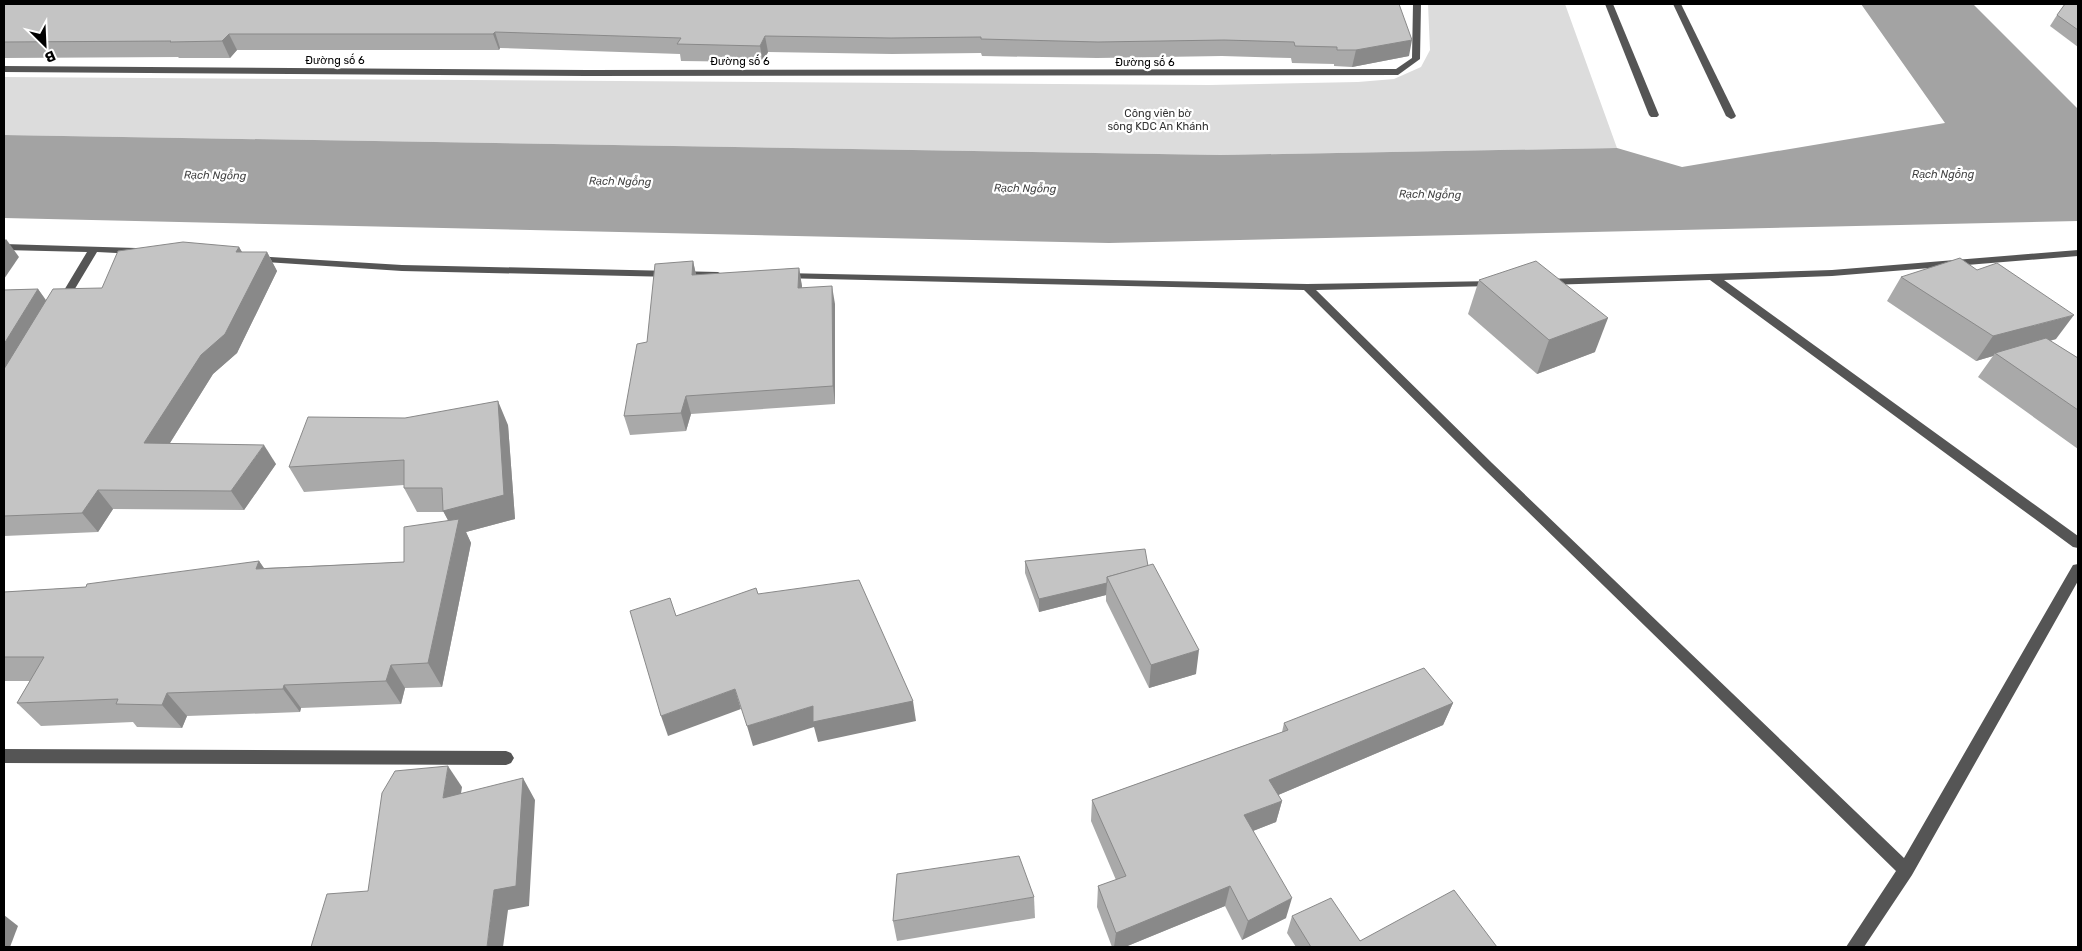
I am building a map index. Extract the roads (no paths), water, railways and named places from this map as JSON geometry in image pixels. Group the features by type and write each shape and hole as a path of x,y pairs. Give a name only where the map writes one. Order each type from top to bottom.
{"street":[{"name":"Đường số 6","path":"4,69 597,73 1398,72 1416,59 1417,4"},
{"path":"1609,4 1654,115"},
{"path":"1677,4 1731,116"},
{"path":"4,247 144,252"},
{"path":"54,316 94,249"},
{"path":"1534,282 1832,273 2078,253"},
{"path":"243,258 402,268 730,275"},
{"path":"770,276 1307,287 1504,282"},
{"path":"1713,277 2078,543"},
{"path":"1307,287 1488,466 1906,870"},
{"path":"1854,947 1906,870 2078,569"},
{"path":"4,756 506,758"}],"water":[{"name":"Rạch Ngỗng","path":"1861,4 1973,4 2078,109 2078,221 1109,243 4,218 4,135 1221,155 1617,148 1682,167 1945,123"}],"park label":[{"name":"Công viên bờ sông KDC An Khánh","path":"1158,119"}]}
